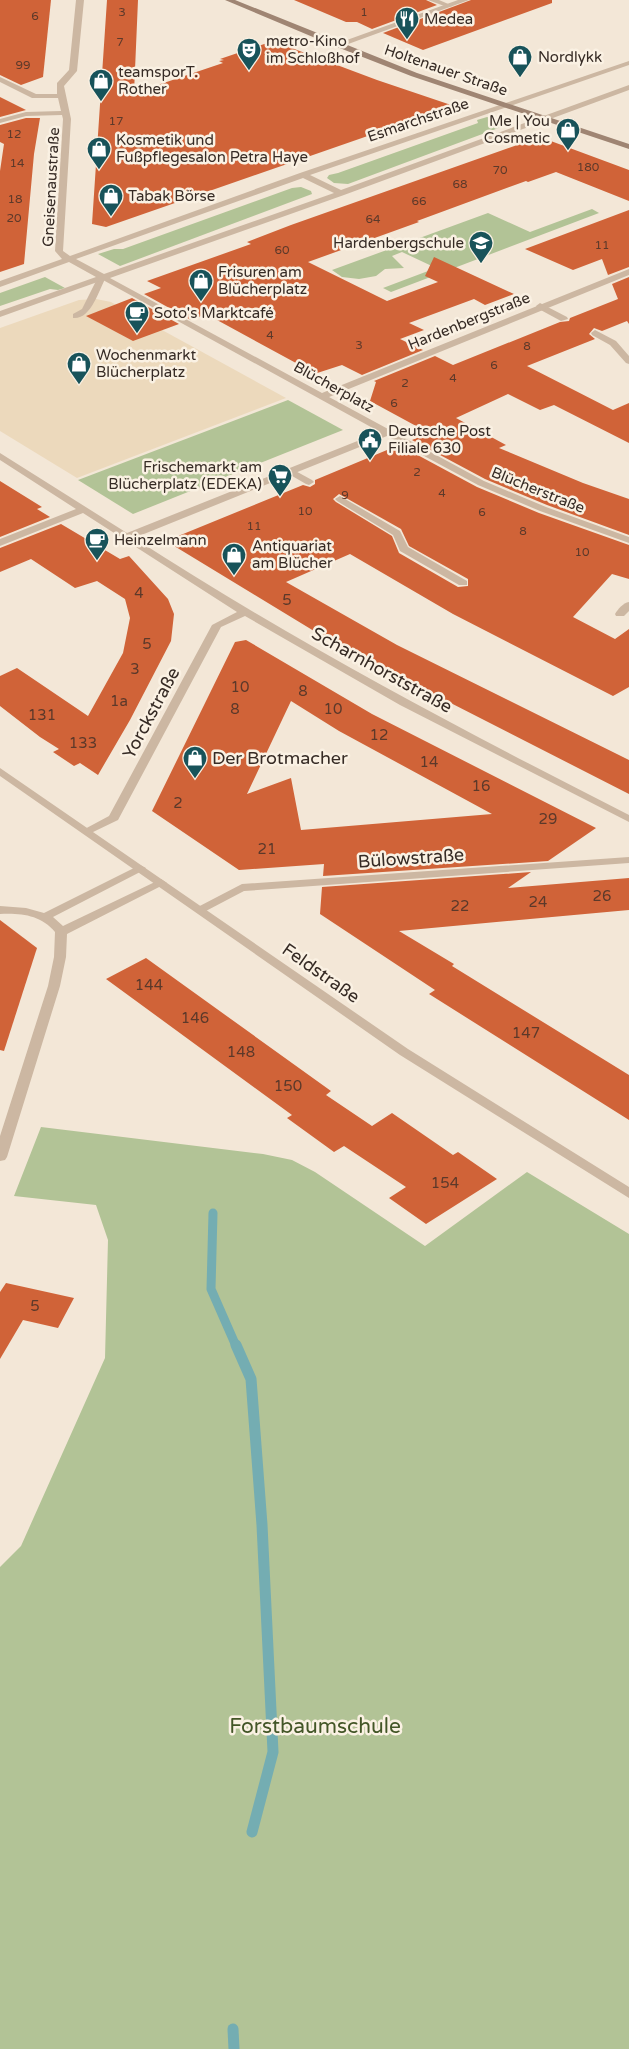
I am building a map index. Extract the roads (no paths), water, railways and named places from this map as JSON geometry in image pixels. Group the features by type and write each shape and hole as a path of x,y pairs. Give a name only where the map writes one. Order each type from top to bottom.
{"main road":[{"name":"Holtenauer Straße","path":"229,0 337,45 442,85 546,117 629,147"}],"street":[{"name":"Gneisenaustraße","path":"69,260 58,251 67,124 58,90 60,81 72,71 80,0"},
{"path":"432,0 449,6"},
{"path":"337,45 465,0"},
{"name":"Esmarchstraße","path":"0,284 303,175 629,63"},
{"path":"0,80 35,96 61,96"},
{"path":"0,314 341,193 629,87"},
{"path":"0,122 26,114 65,113"},
{"path":"303,175 341,193"},
{"path":"69,260 102,277"},
{"name":"Hardenbergstraße","path":"320,397 540,306 629,272"},
{"path":"76,316 86,310 90,298 102,277"},
{"name":"Blücherplatz","path":"102,277 386,432"},
{"path":"540,306 564,319"},
{"path":"595,333 613,343 629,361"},
{"name":"Blücherplatz","path":"127,537 386,432"},
{"name":"Blücherstraße","path":"386,432 481,483 543,509 629,540"},
{"path":"0,456 127,537"},
{"path":"290,471 309,482"},
{"path":"340,499 397,532 404,549 463,583"},
{"path":"0,543 84,509"},
{"name":"Scharnhorststraße","path":"127,537 245,612 332,663 445,726 629,819"},
{"path":"620,614 629,605"},
{"name":"Yorckstraße","path":"87,831 114,818 217,625 245,612"},
{"name":"Feldstraße","path":"0,771 404,1052 629,1193"},
{"name":"Bülowstraße","path":"200,909 242,888 629,860"},
{"path":"45,917 140,868"},
{"path":"61,932 161,883"},
{"path":"0,910 30,912 45,917 56,925 61,932 60,958 54,986 0,1157"}],"waterway":[{"path":"213,1213 211,1289 236,1346"},
{"path":"236,1345 251,1379 262,1525 273,1752 252,1832"},
{"path":"233,2029 234,2049"}],"place":[{"name":"Medea","path":"407,40"},
{"name":"metro-Kino im Schloßhof","path":"249,71"},
{"name":"Nordlykk","path":"520,78"},
{"name":"teamsporT. Rother","path":"101,102"},
{"name":"Me | You Cosmetic","path":"568,151"},
{"name":"Kosmetik und Fußpflegesalon Petra Haye","path":"99,170"},
{"name":"Tabak Börse","path":"111,217"},
{"name":"Hardenbergschule","path":"481,264"},
{"name":"Frisuren am Blücherplatz","path":"201,302"},
{"name":"Soto's Marktcafé","path":"137,334"},
{"name":"Wochenmarkt Blücherplatz","path":"79,385"},
{"name":"Deutsche Post Filiale 630","path":"370,461"},
{"name":"Frischemarkt am Blücherplatz (EDEKA)","path":"280,497"},
{"name":"Heinzelmann","path":"97,561"},
{"name":"Antiquariat am Blücher","path":"234,576"},
{"name":"Der Brotmacher","path":"195,779"}],"park label":[{"name":"Forstbaumschule","path":"315,1726"}]}
